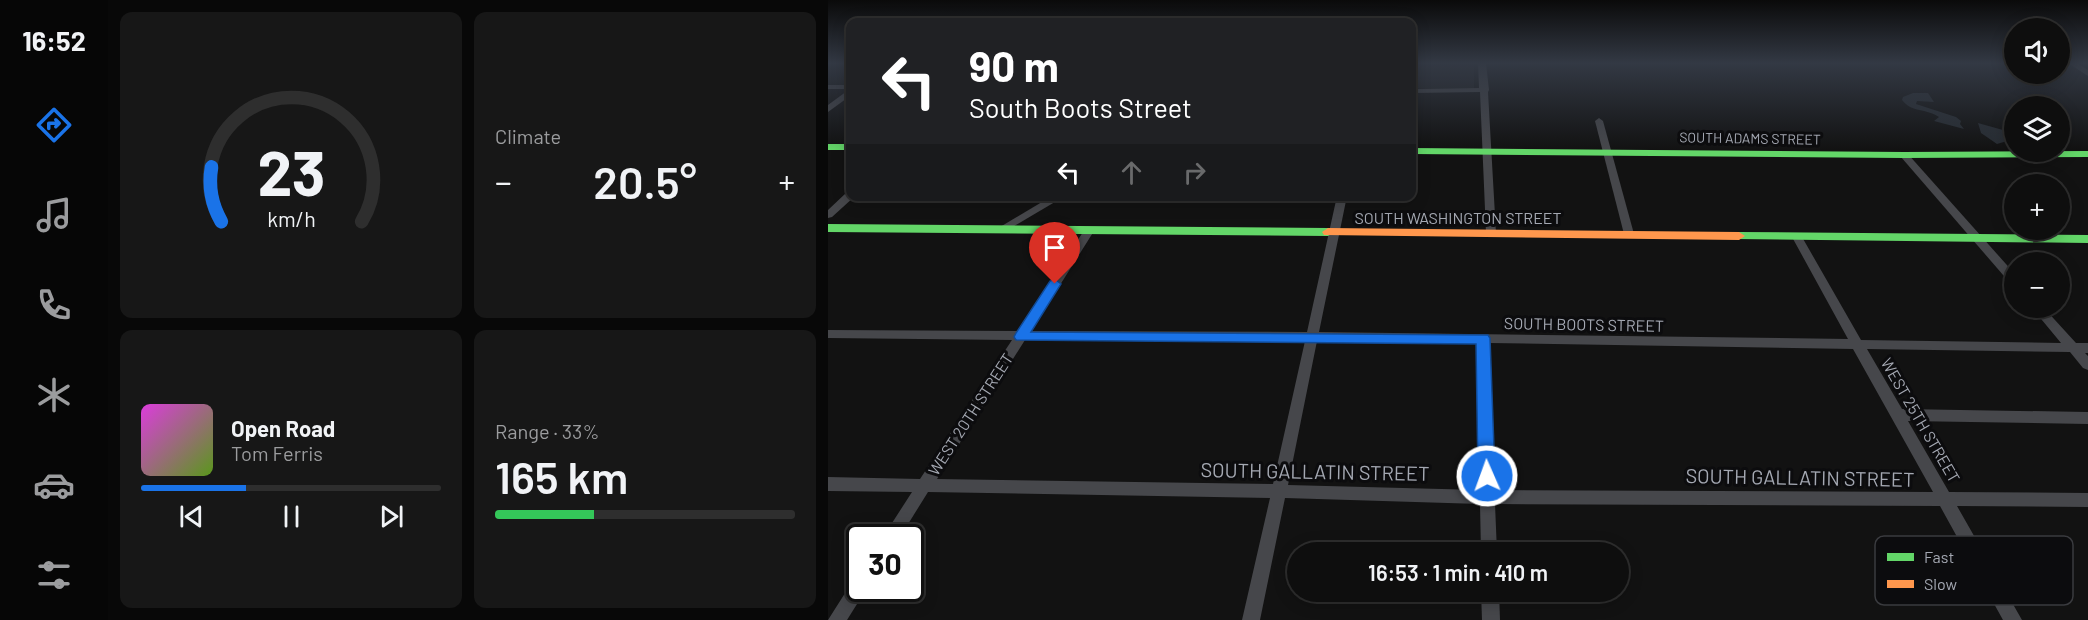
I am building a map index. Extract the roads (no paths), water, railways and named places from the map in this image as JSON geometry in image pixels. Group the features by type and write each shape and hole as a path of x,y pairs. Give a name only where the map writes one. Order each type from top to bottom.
{"main road":[{"path":"828,147 846,147"},
{"name":"SOUTH ADAMS STREET","path":"1416,151 1904,155 2088,154"},
{"name":"SOUTH WASHINGTON STREET","path":"828,228 2088,239"}],"street":[{"path":"1485,92 1491,233"},
{"path":"828,109 846,96"},
{"path":"1599,121 1629,234"},
{"path":"1904,155 2004,269"},
{"path":"828,215 846,199"},
{"path":"1000,230 1051,201"},
{"path":"1251,620 1341,201"},
{"name":"WEST 20TH STREET","path":"900,524 1089,231"},
{"name":"WEST 25TH STREET","path":"1797,237 1966,536"},
{"path":"2047,318 2088,365"},
{"name":"SOUTH BOOTS STREET","path":"828,334 1021,337 1483,338 2088,348"},
{"path":"1483,338 1489,542"},
{"path":"1897,415 2088,418"},
{"name":"SOUTH GALLATIN STREET","path":"828,484 1487,496 2088,500"},
{"path":"837,620 849,602"},
{"path":"1490,602 1491,620"},
{"name":"WEST 25TH STREET","path":"2005,605 2013,620"}]}
